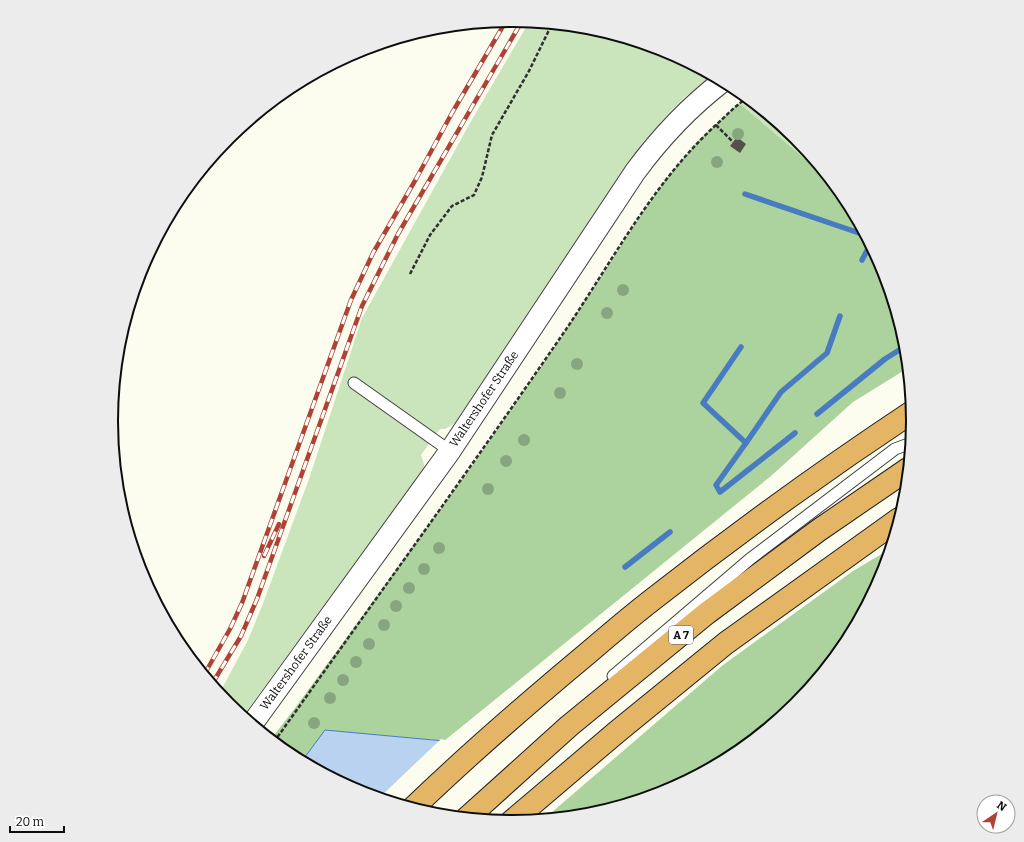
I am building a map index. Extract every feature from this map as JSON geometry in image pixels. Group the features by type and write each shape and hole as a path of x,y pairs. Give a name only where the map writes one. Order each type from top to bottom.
{"highway":[{"path":"418,804 481,744 652,600 813,481 906,416"},
{"name":"A 7","path":"473,813 569,726 707,613 819,530 903,472"},
{"path":"520,815 618,731 726,643 893,523"}],"street":[{"name":"Waltershofer Straße","path":"255,720 450,451 652,148 685,113 718,85"}],"lane":[{"path":"354,383 450,451"},
{"path":"460,812 516,761 750,559 895,449 905,445"}],"path":[{"path":"410,274 430,235 452,206 474,195 482,177 492,135 529,71 548,29"},
{"path":"277,738 474,463 560,339 666,179 700,139 742,101"},
{"path":"716,125 733,142"}],"green space":[{"path":"526,28 563,30 614,40 663,57 707,79 685,97 644,141 455,423 445,429 440,429 421,455 424,469 246,712 222,688 248,640 262,606 309,479 362,318 470,123"},
{"path":"742,101 752,108 791,142 809,162 739,103"},
{"path":"739,103 809,162 840,202 876,270 893,319 903,371 853,402 771,476 444,741 326,730 306,756 293,749 274,735 474,463 560,339 666,179 700,139"},
{"path":"883,553 876,572 853,618 825,661 791,700 752,734 709,762 663,785 614,802 551,813 723,665 853,571"}],"water":[{"path":"325,730 444,741 388,795 361,785 305,756"}],"pier":[{"path":"441,739 445,740 445,743 390,796 384,794"}],"building":[{"path":"737,137 746,144 740,153 730,146"}],"waterway":[{"path":"745,194 857,232"},
{"path":"862,260 867,251"},
{"path":"746,443 781,392 827,353 840,316"},
{"path":"741,347 703,403 746,443 716,485 720,492 795,433"},
{"path":"817,414 885,359 899,350"},
{"path":"625,567 670,532"}],"railway":[{"path":"207,670 230,629 242,603 351,300 373,253 502,27"},
{"path":"215,679 241,636 257,599 362,306 398,234 518,27"},
{"path":"264,556 279,524"}]}
